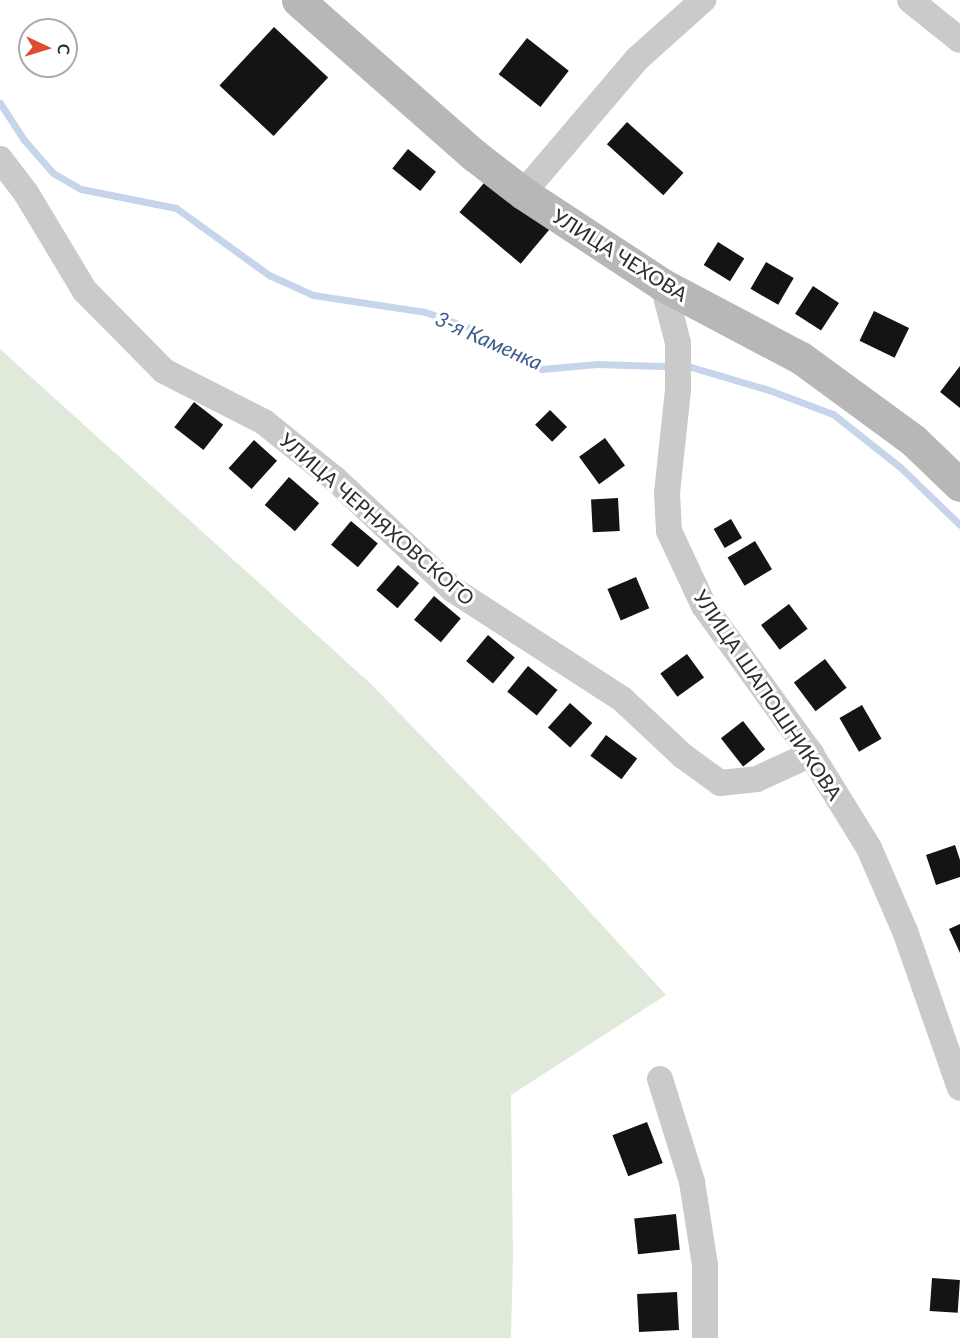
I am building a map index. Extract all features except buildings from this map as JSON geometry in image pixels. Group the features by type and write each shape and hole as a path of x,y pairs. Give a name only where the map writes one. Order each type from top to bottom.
{"street":[{"name":"УЛИЦА ЧЕХОВА","path":"298,0 474,156 523,193 663,285 801,358 913,440 960,485"},
{"path":"523,193 637,59 703,0"},
{"path":"909,0 960,40"},
{"name":"УЛИЦА ЧЕРНЯХОВСКОГО","path":"0,159 26,193 85,291 164,371 264,422 334,478 452,589 622,699 683,756 720,783 757,779 811,754"},
{"name":"УЛИЦА ШАПОШНИКОВА","path":"663,285 678,343 678,390 668,493 669,531 704,606 811,754 869,848 905,931 960,1088"},
{"path":"660,1079 692,1182 705,1265 705,1338"}],"green space":[{"path":"0,349 371,684 547,865 666,995 511,1095 513,1257 511,1338 0,1338"}],"waterway":[{"name":"3-я Каменка","path":"0,103 24,140 53,173 81,189 176,208 269,275 313,295 425,312 470,328 496,347 542,369 597,364 691,367 769,390 833,414 900,467 960,525"}]}
